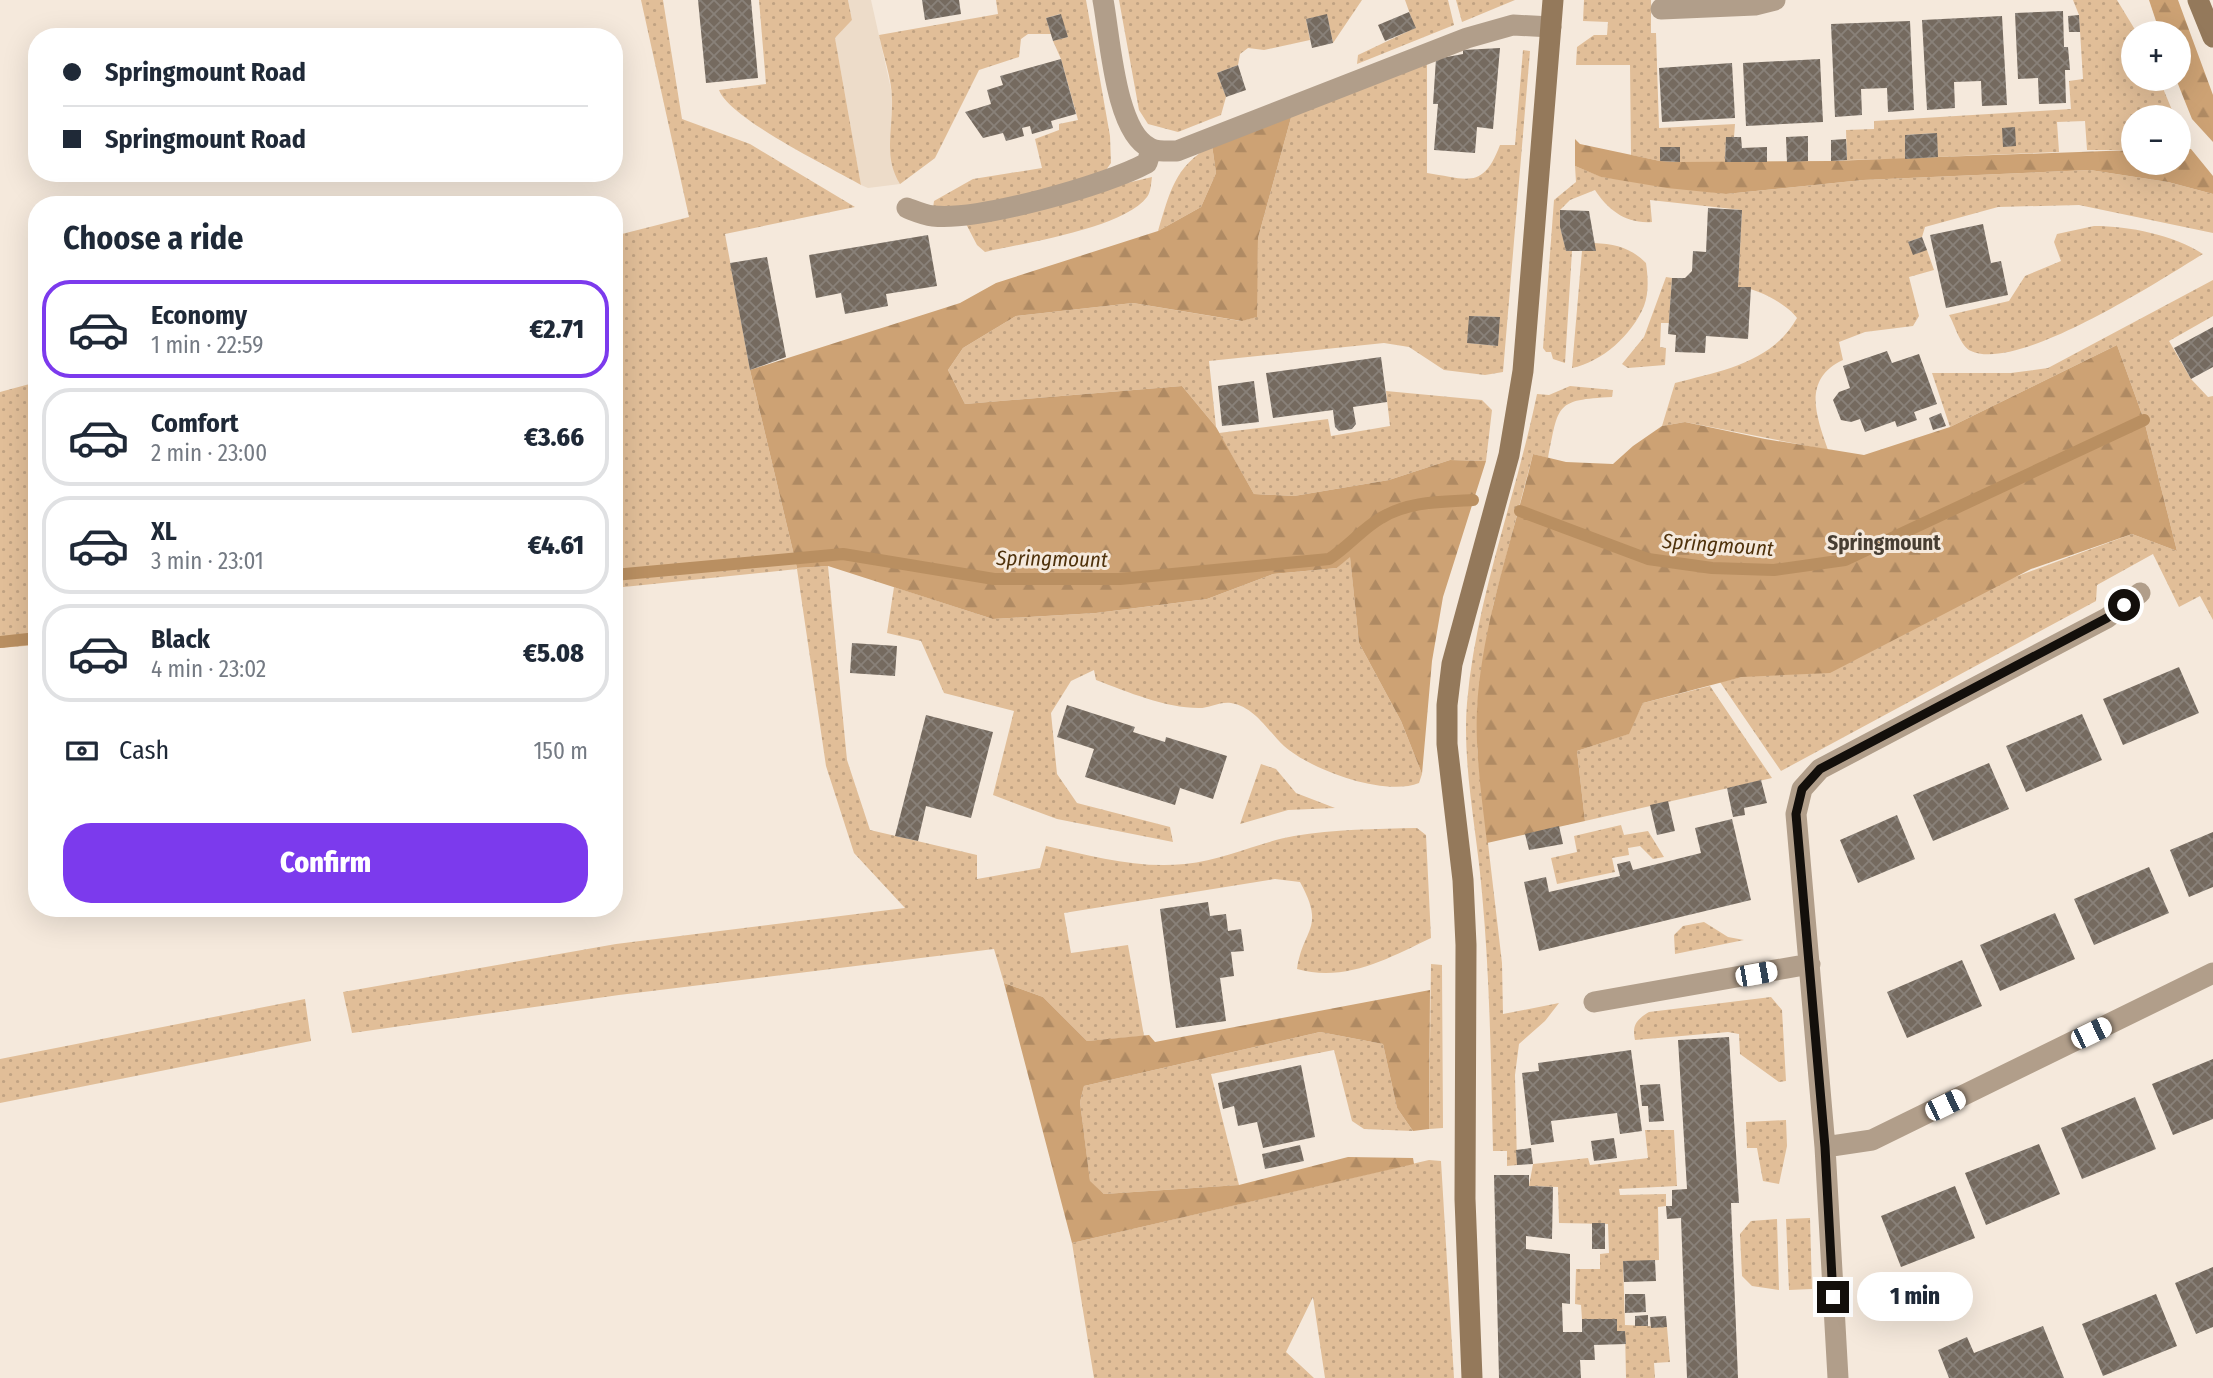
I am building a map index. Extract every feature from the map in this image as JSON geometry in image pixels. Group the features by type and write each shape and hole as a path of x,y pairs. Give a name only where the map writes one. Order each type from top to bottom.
{"main road":[{"path":"1472,1378 1465,1199 1466,945 1463,880 1447,744 1447,705 1451,664 1509,454 1523,371 1553,0"},
{"path":"2198,0 2213,37"}],"street":[{"path":"1104,0 1124,116 1139,141 1151,150 1177,152 1401,61 1467,38 1513,25 1550,27"},
{"path":"1661,9 1755,5 1775,0"},
{"path":"907,208 933,216 964,215 1045,198 1123,177 1147,163 1151,150"},
{"path":"1838,1378 1825,1147 1796,814 1802,789 1820,769 2107,618 2140,593"},
{"path":"1594,1002 1810,964"},
{"path":"1825,1147 1872,1140 2213,973"}],"shaded area":[{"path":"641,0 663,0 682,119 750,144 855,207 725,234 750,370 797,568 828,566 847,760 870,830 977,855 977,879 1040,868 1046,846 1115,861 1167,865 1213,859 1280,839 1309,834 1417,828 1426,835 1431,938 1383,960 1349,971 1315,973 1297,969 1310,928 1311,910 1300,882 1275,879 1064,913 1071,953 1128,945 1144,1036 1087,1041 1043,997 1004,983 994,949 619,995 352,1033 343,992 616,944 905,908 854,853 826,766 797,569 623,587 623,234 689,217"},
{"path":"759,0 848,0 852,20 835,38 861,185 805,155 741,115 719,90 766,84"},
{"path":"848,0 871,0 893,98 935,158 900,184 868,188 861,185 835,38 852,20"},
{"path":"996,0 1086,0 1110,136 1111,163 1101,177 991,205 933,208 934,201 973,179 1042,168 1035,139 1059,130 1059,124 1078,120 1061,59 1053,41 1068,37 1060,14 1046,18 1051,34 1028,34 1021,39 1019,57 979,70 935,158 900,184 890,153 892,91 879,35 998,14"},
{"path":"1119,0 1362,0 1333,43 1327,15 1306,19 1310,40 1264,50 1248,48 1240,54 1238,65 1217,73 1226,97 1221,115 1178,132 1148,124 1139,110"},
{"path":"1405,0 1448,0 1454,25 1357,64 1358,55 1415,28"},
{"path":"1456,0 1515,0 1462,22"},
{"path":"1584,0 1651,0 1651,33 1656,33 1659,128 1735,124 1734,137 1726,138 1725,162 1680,162 1679,147 1660,147 1660,161 1631,155 1630,65 1576,65 1577,47 1594,35 1607,35 1608,22 1583,21"},
{"path":"2073,0 2117,0 2130,21 2121,21 2121,91 2164,91 2170,105 2121,105 2121,150 2087,150 2085,121 2057,122 2059,152 1938,157 1936,133 1905,135 1905,159 1847,160 1846,130 1874,129 1874,121 2071,109 2069,81 2083,79 2079,15"},
{"path":"1523,50 1530,51 1503,372 1485,375 1444,370 1409,347 1384,343 1209,361 1216,427 1182,386 965,404 948,370 963,348 1016,316 1133,303 1241,321 1256,317 1258,238 1292,114 1427,63 1427,173 1472,178 1487,169 1500,145 1515,145","holes":["1470,316 1499,317 1498,346 1467,343"]},
{"path":"1212,145 1216,173 1201,207 1158,231 1170,192 1181,172 1199,153"},
{"path":"1575,166 1602,177 1726,194 1863,180 2090,170 2168,182 2213,194 2213,233 2079,205 1998,207 1925,227 1922,237 1908,242 1927,250 1934,270 1909,277 1919,316 1913,326 1865,332 1839,342 1843,360 1830,368 1817,388 1817,412 1828,450 1685,422 1662,426 1675,383 1727,369 1760,355 1786,333 1797,318 1770,297 1738,287 1742,210 1650,200 1652,222 1643,222 1619,214 1606,204 1595,190 1570,200 1560,210 1560,227 1566,250 1572,251 1565,363 1553,359 1551,352 1546,352 1543,348 1554,200 1576,182"},
{"path":"1152,177 1147,197 1135,208 1096,226 1072,233 985,252 977,245 965,222"},
{"path":"2094,226 2151,233 2203,254 2123,302 2054,337 2021,349 1993,354 1967,348 1949,315 2009,301 2025,276 2061,261 2054,242 2057,234"},
{"path":"1594,243 1623,248 1646,263 1647,296 1639,317 1615,346 1594,360 1572,368 1582,251"},
{"path":"1666,277 1672,278 1669,323 1661,323 1660,347 1666,348 1665,365 1628,368 1622,364 1644,337"},
{"path":"2213,280 2213,316 2169,341 2191,379 2208,397 2213,396 2213,620 2200,596 2179,607 2153,554 2097,585 2096,601 1781,771 1720,682 1742,677 2132,534 2177,551 2144,420 2117,345 1950,427 1932,373 2011,373 2048,368"},
{"path":"28,384 28,646 0,648 0,392"},
{"path":"1570,386 1613,390 1612,397 1580,400 1563,408 1555,426 1548,458 1533,454 1493,606 1477,708 1477,749 1502,963 1503,1014 1559,1003 1545,1021 1519,1044 1515,1075 1517,1165 1507,1166 1507,1151 1493,1151 1487,958 1468,774 1467,703 1479,625 1537,394 1549,395"},
{"path":"1386,391 1482,400 1492,410 1486,461 1450,460 1389,480 1294,496 1254,494 1219,433 1328,419 1331,436 1390,426"},
{"path":"1350,556 1359,643 1401,721 1422,774 1419,783 1405,786 1368,784 1330,772 1296,755 1254,714 1240,705 1227,703 1199,708 1160,702 1096,680 1094,670 1071,681 1051,713 1057,774 1077,803 1170,827 1173,842 1057,819 993,795 1014,711 944,693 921,641 887,633 894,587 993,619 1096,613 1207,599 1273,574 1337,568"},
{"path":"1710,686 1772,778 1585,821 1577,751 1628,734 1643,703"},
{"path":"1261,764 1276,769 1296,793 1335,808 1288,810 1240,824"},
{"path":"1621,825 1624,835 1648,831 1664,857 1653,859 1640,846 1628,848 1629,855 1612,858 1615,872 1557,884 1551,858 1577,852 1574,836"},
{"path":"1704,922 1728,937 1744,940 1675,954 1674,935 1683,926"},
{"path":"1431,964 1442,965 1443,1128 1429,1129"},
{"path":"1771,997 1782,1010 1786,1081 1779,1082 1740,1054 1739,1034 1728,1032 1635,1040 1636,1023 1649,1012"},
{"path":"305,999 311,1041 0,1103 0,1059"},
{"path":"1320,1032 1383,1044 1397,1108 1413,1131 1364,1129 1352,1121 1334,1050 1211,1074 1239,1185 1104,1194 1090,1182 1080,1102 1084,1086"},
{"path":"1786,1120 1787,1146 1779,1184 1763,1181 1757,1148 1747,1148 1746,1122"},
{"path":"1645,1130 1674,1130 1677,1186 1619,1189 1620,1195 1666,1194 1666,1206 1658,1207 1659,1260 1623,1262 1625,1325 1667,1327 1670,1362 1654,1363 1655,1378 1626,1378 1625,1331 1617,1331 1617,1319 1582,1319 1581,1305 1575,1304 1576,1269 1600,1269 1600,1254 1609,1253 1608,1224 1559,1223 1558,1187 1529,1186 1533,1164 1588,1158 1590,1165 1648,1158"},
{"path":"1429,1160 1441,1161 1454,1378 1325,1378 1313,1297 1286,1352 1314,1378 1094,1378 1072,1243"},
{"path":"1810,1218 1812,1289 1789,1290 1786,1219"},
{"path":"1777,1219 1779,1290 1752,1286 1742,1276 1740,1234 1751,1221"}],"green space":[{"path":"2149,0 2178,0 2186,21 2156,21"},
{"path":"2191,35 2213,95 2213,142 2192,119 2191,105 2186,105 2181,91 2191,91"},
{"path":"1292,114 1258,238 1257,317 1242,321 1133,303 1016,316 963,348 948,370 965,404 1182,386 1216,427 1254,494 1294,496 1389,480 1450,460 1486,461 1443,597 1432,661 1422,774 1401,721 1359,643 1350,557 1337,568 1273,574 1207,599 1096,613 993,619 828,566 797,568 750,370 960,303 996,283 1158,231 1201,207 1216,173 1212,145"},
{"path":"1575,139 1580,144 1660,161 1680,162 1831,161 2121,150 2121,175 2090,170 1863,180 1726,194 1601,177 1575,166"},
{"path":"2191,149 2213,176 2213,194 2168,182 2122,175 2191,175"},
{"path":"2117,345 2144,420 2177,551 2132,534 2031,569 1830,673 1742,677 1643,703 1629,734 1577,751 1585,821 1487,843 1477,743 1480,677 1499,581 1533,454 1566,462 1613,464 1662,426 1685,422 1765,439 1864,455 1950,427"},
{"path":"1004,983 1043,997 1087,1041 1149,1035 1155,1042 1430,990 1429,1129 1413,1131 1397,1108 1383,1044 1320,1032 1084,1086 1080,1102 1090,1181 1104,1194 1239,1185 1348,1157 1413,1158 1414,1164 1072,1243"}],"building":[{"path":"698,0 751,0 758,78 706,83"},
{"path":"922,0 959,0 961,14 925,20"},
{"path":"2063,11 2064,47 2068,47 2070,70 2065,70 2066,103 2039,104 2038,78 2018,79 2015,13"},
{"path":"1409,12 1416,28 1385,41 1378,25"},
{"path":"1061,14 1068,37 1053,41 1046,18"},
{"path":"1327,14 1333,43 1312,48 1306,19"},
{"path":"2079,15 2080,32 2069,32 2068,16"},
{"path":"2002,16 2007,105 1982,106 1981,81 1954,82 1955,108 1927,110 1922,20"},
{"path":"1910,21 1914,110 1888,112 1887,88 1861,89 1862,115 1835,117 1831,24"},
{"path":"1500,48 1493,129 1477,127 1475,153 1434,150 1438,104 1433,104 1436,59 1463,54 1463,50"},
{"path":"1061,59 1076,114 1051,121 1053,128 1032,134 1030,126 1022,128 1024,136 1006,141 1003,133 983,138 965,112 991,104 987,90 1003,85 1000,76"},
{"path":"1820,59 1823,122 1746,126 1743,63"},
{"path":"1732,63 1735,118 1662,122 1659,68"},
{"path":"1238,65 1246,90 1226,97 1217,73"},
{"path":"2015,127 2016,146 2003,147 2002,128"},
{"path":"1937,133 1938,157 1905,159 1905,135"},
{"path":"1808,136 1808,161 1787,162 1786,137"},
{"path":"1726,137 1741,137 1742,148 1767,147 1767,162 1725,162"},
{"path":"1846,139 1847,160 1831,161 1831,140"},
{"path":"1660,147 1680,147 1680,162 1660,161"},
{"path":"1708,208 1742,210 1738,287 1751,287 1748,339 1706,336 1705,353 1675,352 1676,335 1668,334 1672,278 1685,278 1692,271 1693,251 1706,252"},
{"path":"1560,210 1589,211 1596,251 1566,251 1560,227"},
{"path":"1983,224 1991,263 2001,261 2008,295 1946,308 1930,235"},
{"path":"928,235 937,286 886,294 888,306 845,314 841,293 816,298 809,255"},
{"path":"1922,237 1927,250 1913,255 1908,242"},
{"path":"767,257 786,357 750,370 730,263"},
{"path":"1469,316 1500,317 1498,346 1467,343"},
{"path":"2213,327 2213,367 2191,379 2174,348"},
{"path":"1887,351 1892,363 1919,354 1937,404 1914,412 1917,420 1897,427 1895,421 1865,432 1860,419 1851,422 1841,420 1833,400 1839,392 1850,388 1843,366"},
{"path":"1381,357 1387,402 1353,407 1356,424 1352,429 1339,431 1335,427 1333,410 1273,418 1266,373"},
{"path":"1254,381 1259,422 1222,426 1218,386"},
{"path":"1941,413 1946,426 1933,430 1929,418"},
{"path":"852,643 897,646 895,676 850,673"},
{"path":"2179,667 2199,713 2123,745 2103,699"},
{"path":"1067,705 1135,727 1133,732 1165,742 1166,737 1227,756 1213,799 1180,788 1175,805 1085,777 1094,749 1057,737"},
{"path":"2082,714 2102,760 2026,792 2006,746"},
{"path":"926,715 993,732 971,818 926,806 918,841 895,836"},
{"path":"1989,763 2009,809 1933,841 1913,795"},
{"path":"1761,780 1767,803 1744,808 1745,815 1733,817 1727,788"},
{"path":"1668,801 1675,831 1657,835 1650,805"},
{"path":"1897,815 1915,859 1858,883 1840,840"},
{"path":"1732,819 1751,900 1539,951 1524,882 1546,877 1549,892 1620,876 1617,864 1630,861 1633,870 1701,853 1695,828"},
{"path":"1559,826 1563,844 1529,850 1525,834"},
{"path":"2213,832 2213,887 2189,897 2170,850"},
{"path":"2149,867 2169,913 2094,945 2074,899"},
{"path":"1208,902 1210,916 1226,914 1228,931 1241,929 1244,951 1231,952 1234,976 1220,978 1226,1021 1176,1028 1160,909"},
{"path":"2055,913 2075,959 2000,991 1980,945"},
{"path":"1962,960 1982,1006 1907,1038 1887,992"},
{"path":"1729,1037 1739,1203 1731,1203 1738,1378 1687,1378 1681,1218 1667,1219 1666,1206 1672,1206 1672,1190 1687,1189 1678,1040"},
{"path":"1631,1050 1642,1131 1620,1134 1617,1113 1551,1121 1554,1142 1531,1145 1522,1073 1539,1071 1538,1063"},
{"path":"2213,1059 2213,1119 2173,1135 2152,1084"},
{"path":"1301,1065 1315,1137 1263,1148 1257,1122 1238,1126 1234,1106 1223,1109 1218,1083"},
{"path":"1660,1084 1664,1121 1649,1122 1648,1106 1642,1106 1640,1085"},
{"path":"2135,1097 2156,1149 2082,1179 2061,1128"},
{"path":"1614,1138 1617,1158 1594,1161 1591,1141"},
{"path":"2039,1144 2060,1194 1986,1225 1965,1173"},
{"path":"1300,1145 1304,1161 1265,1169 1262,1154"},
{"path":"1531,1148 1533,1164 1517,1165 1516,1150"},
{"path":"1494,1175 1529,1175 1529,1186 1553,1187 1552,1239 1526,1236 1526,1249 1570,1254 1570,1304 1562,1303 1563,1332 1582,1332 1582,1319 1617,1319 1617,1331 1625,1331 1626,1344 1594,1345 1595,1360 1580,1360 1581,1378 1499,1378"},
{"path":"1955,1186 1975,1238 1901,1267 1881,1216"},
{"path":"1592,1223 1605,1223 1605,1249 1592,1249"},
{"path":"1655,1260 1656,1281 1624,1282 1623,1261"},
{"path":"2213,1267 2213,1327 2196,1334 2175,1283"},
{"path":"1625,1294 1645,1294 1646,1312 1625,1313"},
{"path":"2156,1294 2177,1346 2103,1376 2082,1324"},
{"path":"1648,1315 1648,1326 1635,1326 1635,1316"},
{"path":"1666,1316 1667,1327 1651,1328 1650,1317"},
{"path":"2043,1326 2064,1378 1949,1378 1938,1350 1967,1337 1974,1353"}],"waterway":[{"name":"Springmount","path":"1520,511 1648,559 1712,568 1774,570 1845,560 2144,420"},
{"name":"Springmount","path":"623,574 843,554 994,579 1120,579 1329,559 1374,522 1392,512 1426,503 1473,500"},
{"name":"Springmount","path":"0,642 28,639"}],"district":[{"name":"Springmount","path":"1884,543"}],"route":[{"path":"1833,1297 1825,1147 1796,814 1802,789 1820,769 2107,618 2124,605"}]}
